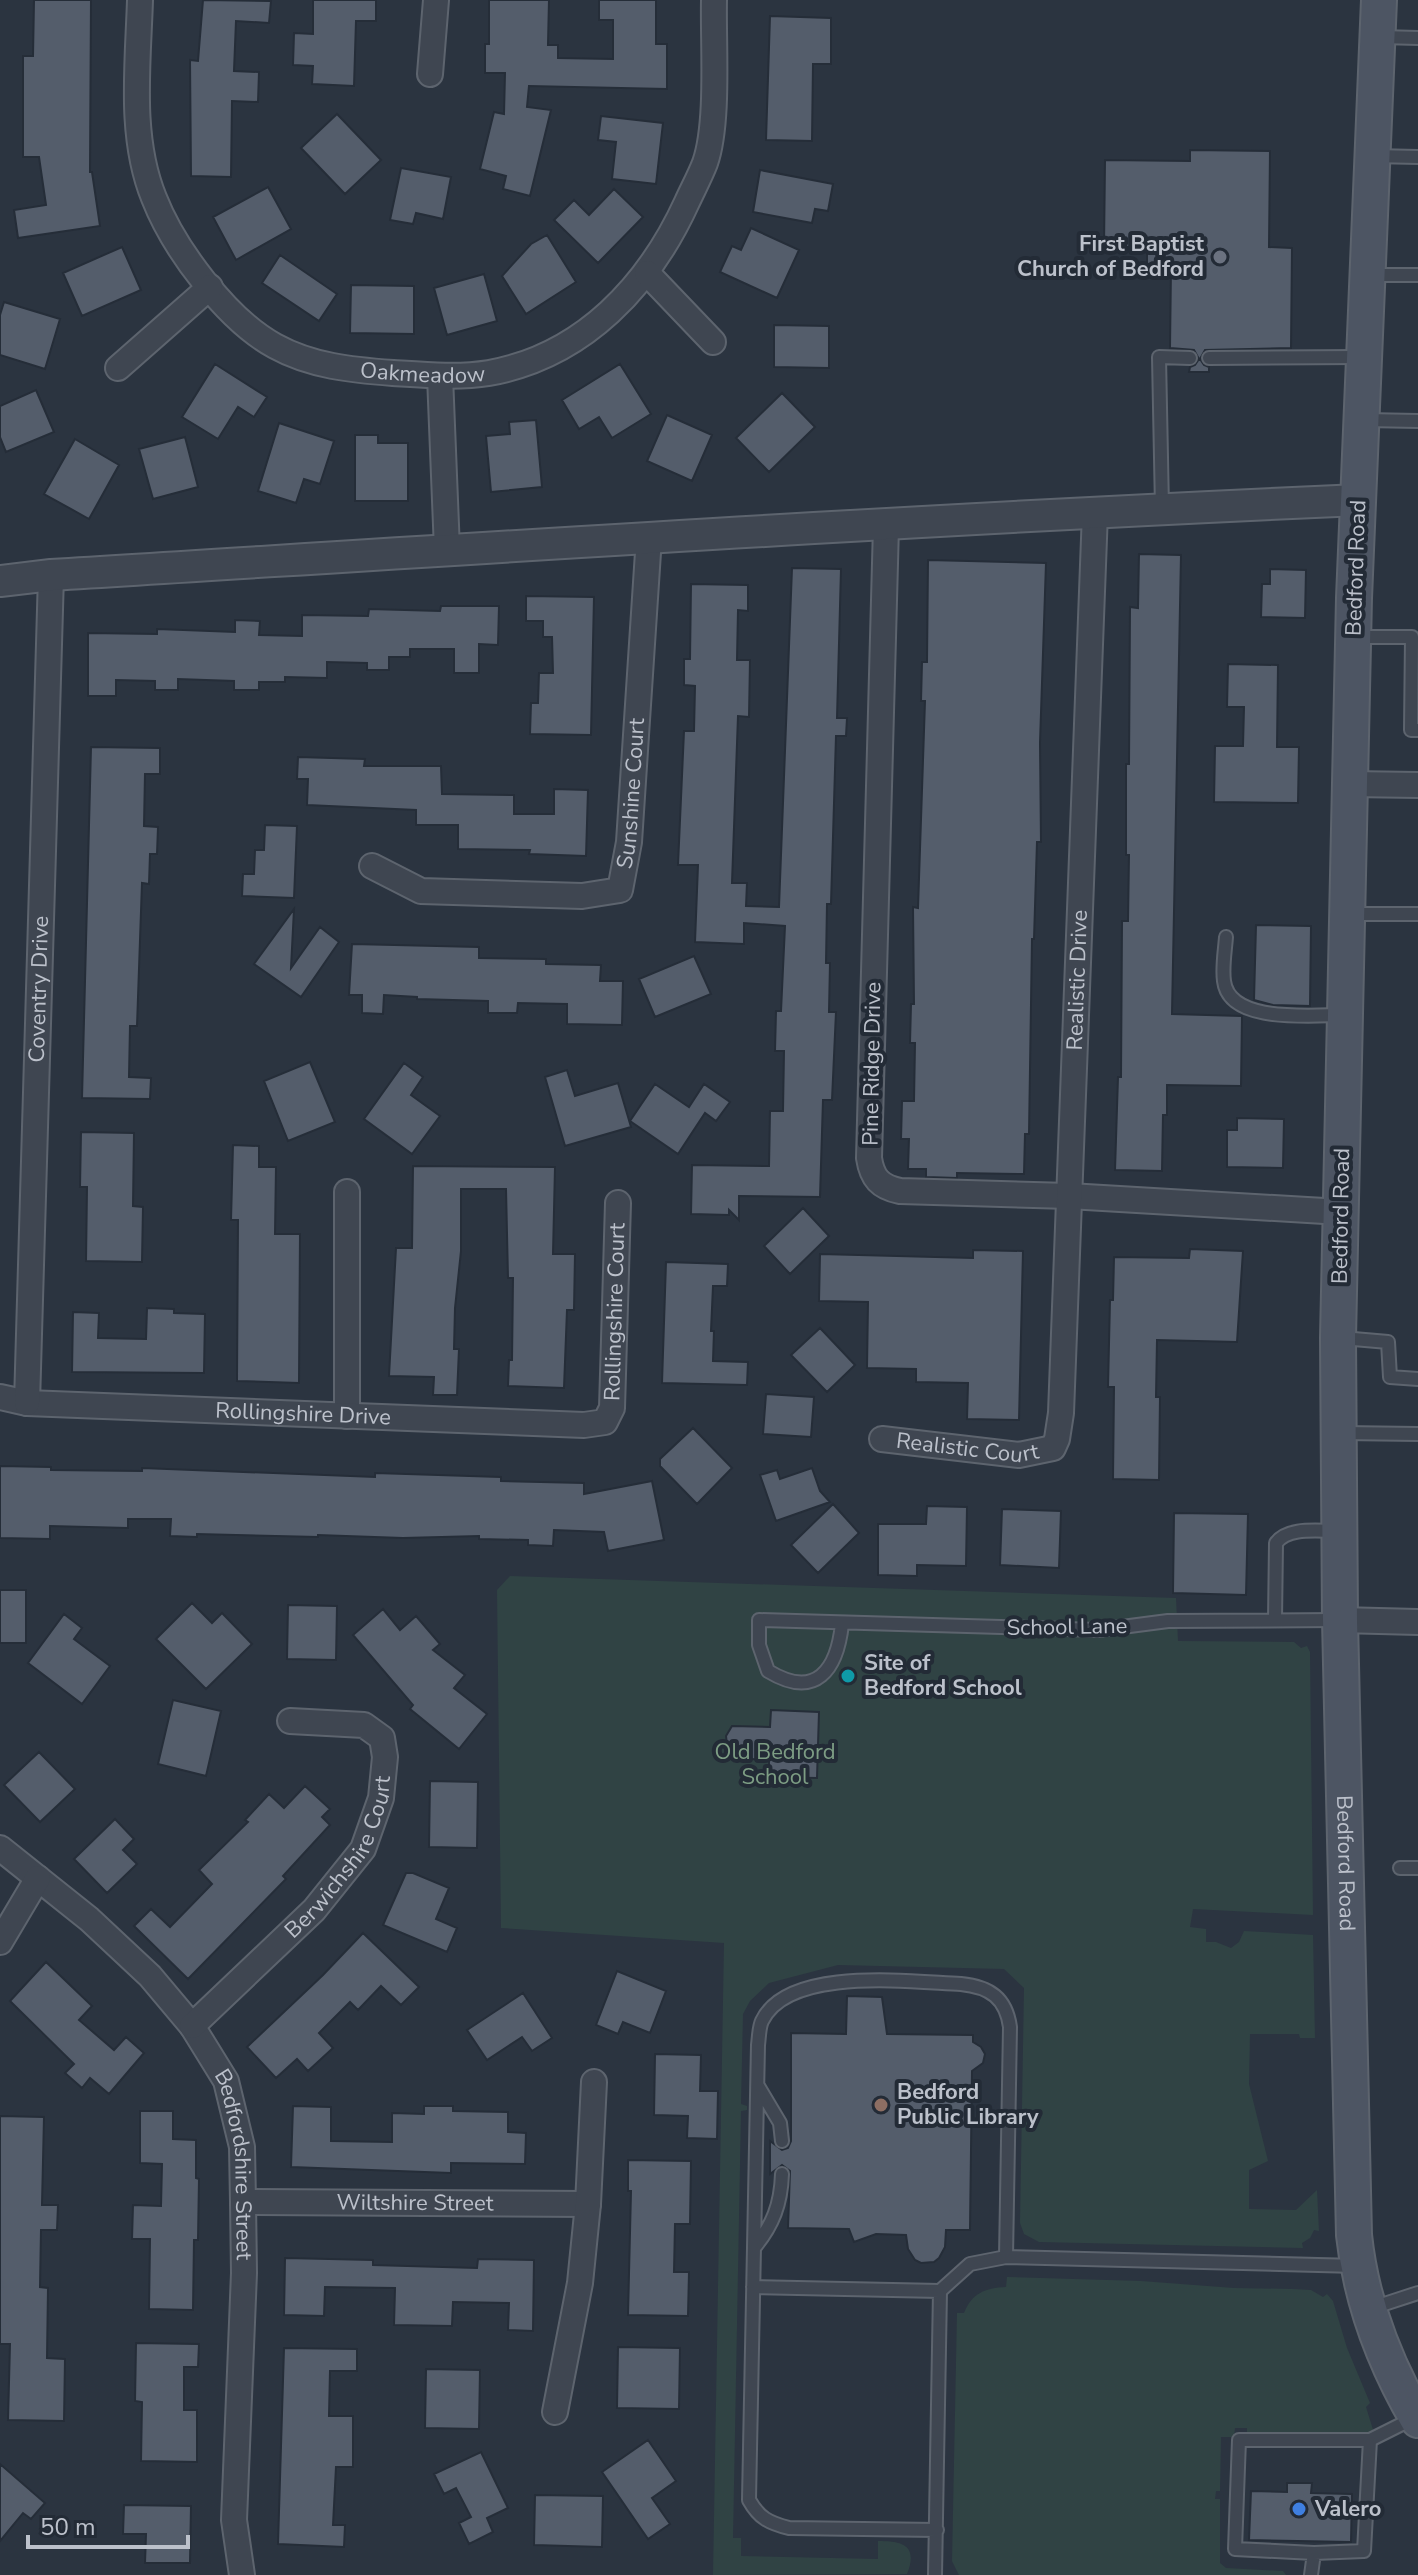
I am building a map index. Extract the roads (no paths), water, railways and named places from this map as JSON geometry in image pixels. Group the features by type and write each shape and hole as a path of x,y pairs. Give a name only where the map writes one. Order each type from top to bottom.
{"main road":[{"name":"Bedford Road","path":"1379,0 1353,637 1338,1338 1340,1620 1354,2235 1357,2266 1368,2309 1399,2387 1417,2419"}],"street":[{"name":"Oakmeadow","path":"140,0 138,101 141,152 154,197 179,248 210,287 248,326 275,346 313,361 350,370 440,376 488,373 536,359 589,330 613,311 647,273 671,237 705,162 712,125 714,0"},
{"path":"430,74 436,0"},
{"path":"647,273 713,342"},
{"path":"118,368 210,287"},
{"path":"440,376 447,550"},
{"path":"0,581 51,575 649,537 1359,500"},
{"name":"Realistic Drive","path":"1053,1448 1061,1413 1095,512"},
{"name":"Pine Ridge Drive","path":"886,526 871,1169 879,1183 900,1191 1069,1196 1341,1212"},
{"name":"Sunshine Court","path":"372,866 421,891 582,896 620,890 629,842 649,537"},
{"name":"Coventry Drive","path":"27,1403 51,575"},
{"path":"1350,784 1418,785"},
{"path":"347,1192 347,1416"},
{"name":"Rollingshire Court","path":"605,1422 612,1408 618,1203"},
{"name":"Rollingshire Drive","path":"0,1397 27,1403 584,1425 605,1422"},
{"name":"Realistic Court","path":"882,1439 1019,1455 1053,1448"},
{"path":"1340,1620 1418,1622"},
{"name":"Berwichshire Court","path":"192,2026 314,1910 363,1849 381,1798 385,1757 382,1738 364,1725 290,1721"},
{"name":"Bedfordshire Street","path":"0,1848 89,1919 150,1976 192,2026 226,2081 242,2147 244,2273 234,2520 242,2575"},
{"path":"0,1942 38,1878"},
{"path":"555,2412 580,2283 588,2204 594,2082"},
{"name":"Wiltshire Street","path":"243,2202 588,2204"}],"lane":[{"path":"1378,37 1418,38"},
{"path":"1373,156 1418,157"},
{"path":"1369,275 1418,275"},
{"path":"1162,509 1159,357 1190,358"},
{"path":"1209,358 1365,357"},
{"path":"1362,420 1418,421"},
{"path":"1353,637 1412,637 1411,730 1418,730"},
{"path":"1349,914 1418,914"},
{"path":"1226,937 1224,983 1231,998 1262,1014 1346,1015"},
{"path":"1338,1338 1388,1342 1390,1377 1418,1379"},
{"path":"1339,1433 1418,1434"},
{"path":"1275,1620 1276,1543 1281,1536 1289,1533 1339,1530"},
{"name":"School Lane","path":"842,1624 833,1663 816,1680 787,1680 768,1671 759,1645 759,1620 1099,1630 1168,1621 1340,1620"},
{"path":"1400,1868 1418,1868"},
{"path":"937,2530 789,2528 759,2517 749,2500 758,2086 762,2021 774,2005 803,1989 836,1980 979,1986 998,1996 1008,2011 1010,2027 1006,2257"},
{"path":"758,2086 780,2123 782,2141"},
{"path":"754,2248 776,2214 782,2174"},
{"path":"753,2287 940,2291 970,2264 1006,2257 1357,2266"},
{"path":"935,2575 940,2291"},
{"path":"1368,2309 1418,2293"},
{"path":"1370,2440 1364,2551 1314,2553 1235,2549 1239,2440 1370,2440 1417,2419"},
{"path":"1311,2575 1314,2553"}],"place":[{"name":"First Baptist Church of Bedford","path":"1220,257"},
{"name":"Site of Bedford School","path":"848,1676"},
{"name":"Bedford Public Library","path":"881,2105"},
{"name":"Valero","path":"1299,2509"}],"park label":[{"name":"Old Bedford School","path":"775,1764"}]}
